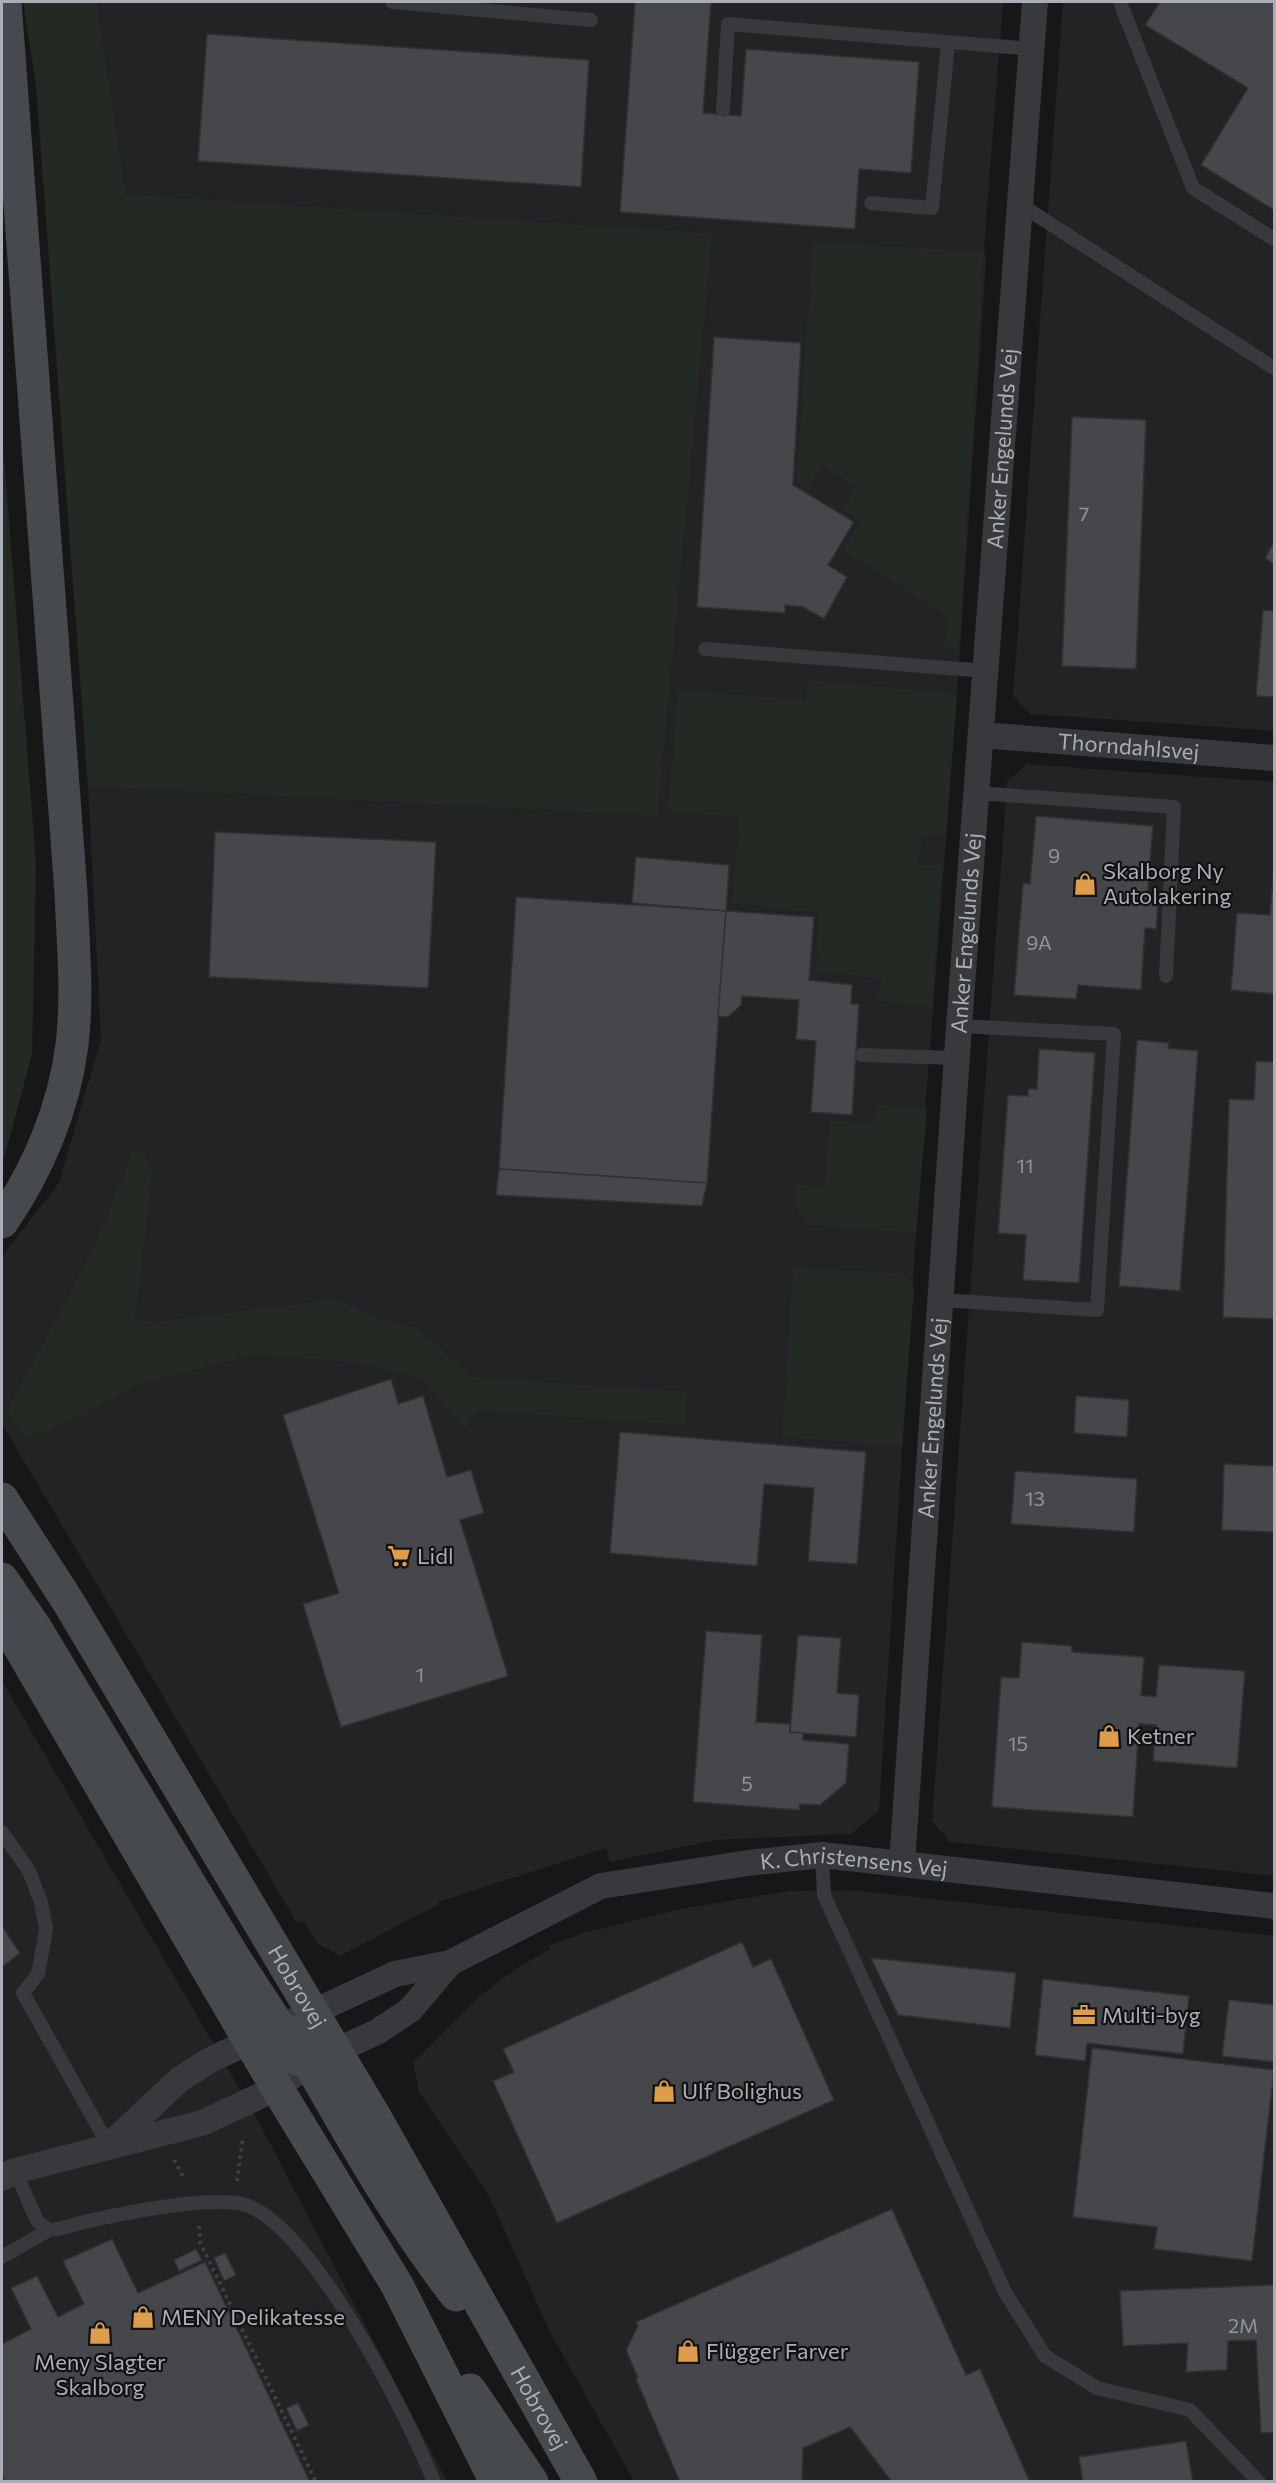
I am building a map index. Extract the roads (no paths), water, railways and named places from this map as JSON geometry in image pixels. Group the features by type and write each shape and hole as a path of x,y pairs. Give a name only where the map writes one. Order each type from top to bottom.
{"main road":[{"path":"2,1222 38,1160 62,1096 72,1045 75,1001 71,882 4,2"},
{"name":"Hobrovej","path":"2,1498 69,1603 312,2013 322,2057 378,2122 581,2481"},
{"path":"2,1579 41,1636 235,1959 265,2035 277,2088 397,2285 532,2481"},
{"path":"2,1617 265,2035 322,2057"},
{"path":"397,2285 496,2481"}],"street":[{"name":"Anker Engelunds Vej","path":"902,1864 959,1026 1035,2"},
{"name":"Thorndahlsvej","path":"982,735 1275,758"},
{"name":"K. Christensens Vej","path":"109,2146 178,2080 210,2060 395,1974 450,1963 601,1886 748,1863 822,1855 1275,1906"},
{"name":"K. Christensens Vej","path":"8,2174 202,2123 277,2088 322,2057 377,2032 410,2010 450,1963"}],"lane":[{"path":"392,2 591,20"},
{"path":"1120,2 1193,188 1275,239"},
{"path":"723,110 728,24 1032,49"},
{"path":"871,203 932,208 948,43"},
{"path":"1021,206 1275,368"},
{"path":"705,649 986,671"},
{"path":"977,793 1174,807 1166,976"},
{"path":"940,1300 1097,1310 1114,1034 959,1026"},
{"path":"861,1055 957,1058"},
{"path":"2,1832 29,1871 41,1902 46,1929 38,1974 23,1993 109,2146"},
{"path":"822,1855 824,1895 1005,2292 1045,2356 1097,2388 1190,2410 1259,2481"},
{"path":"8,2174 37,2221 49,2230"},
{"path":"2,2257 49,2230 197,2203 234,2202 249,2205 268,2215 312,2262 352,2322 432,2475"}],"place":[{"name":"Skalborg Ny Autolakering","path":"1085,884"},
{"name":"Lidl","path":"399,1556"},
{"name":"Ketner","path":"1109,1736"},
{"name":"Multi-byg","path":"1084,2015"},
{"name":"Ulf Bolighus","path":"664,2091"},
{"name":"MENY Delikatesse","path":"143,2317"},
{"name":"Meny Slagter Skalborg","path":"100,2333"},
{"name":"Flügger Farver","path":"688,2351"}]}
